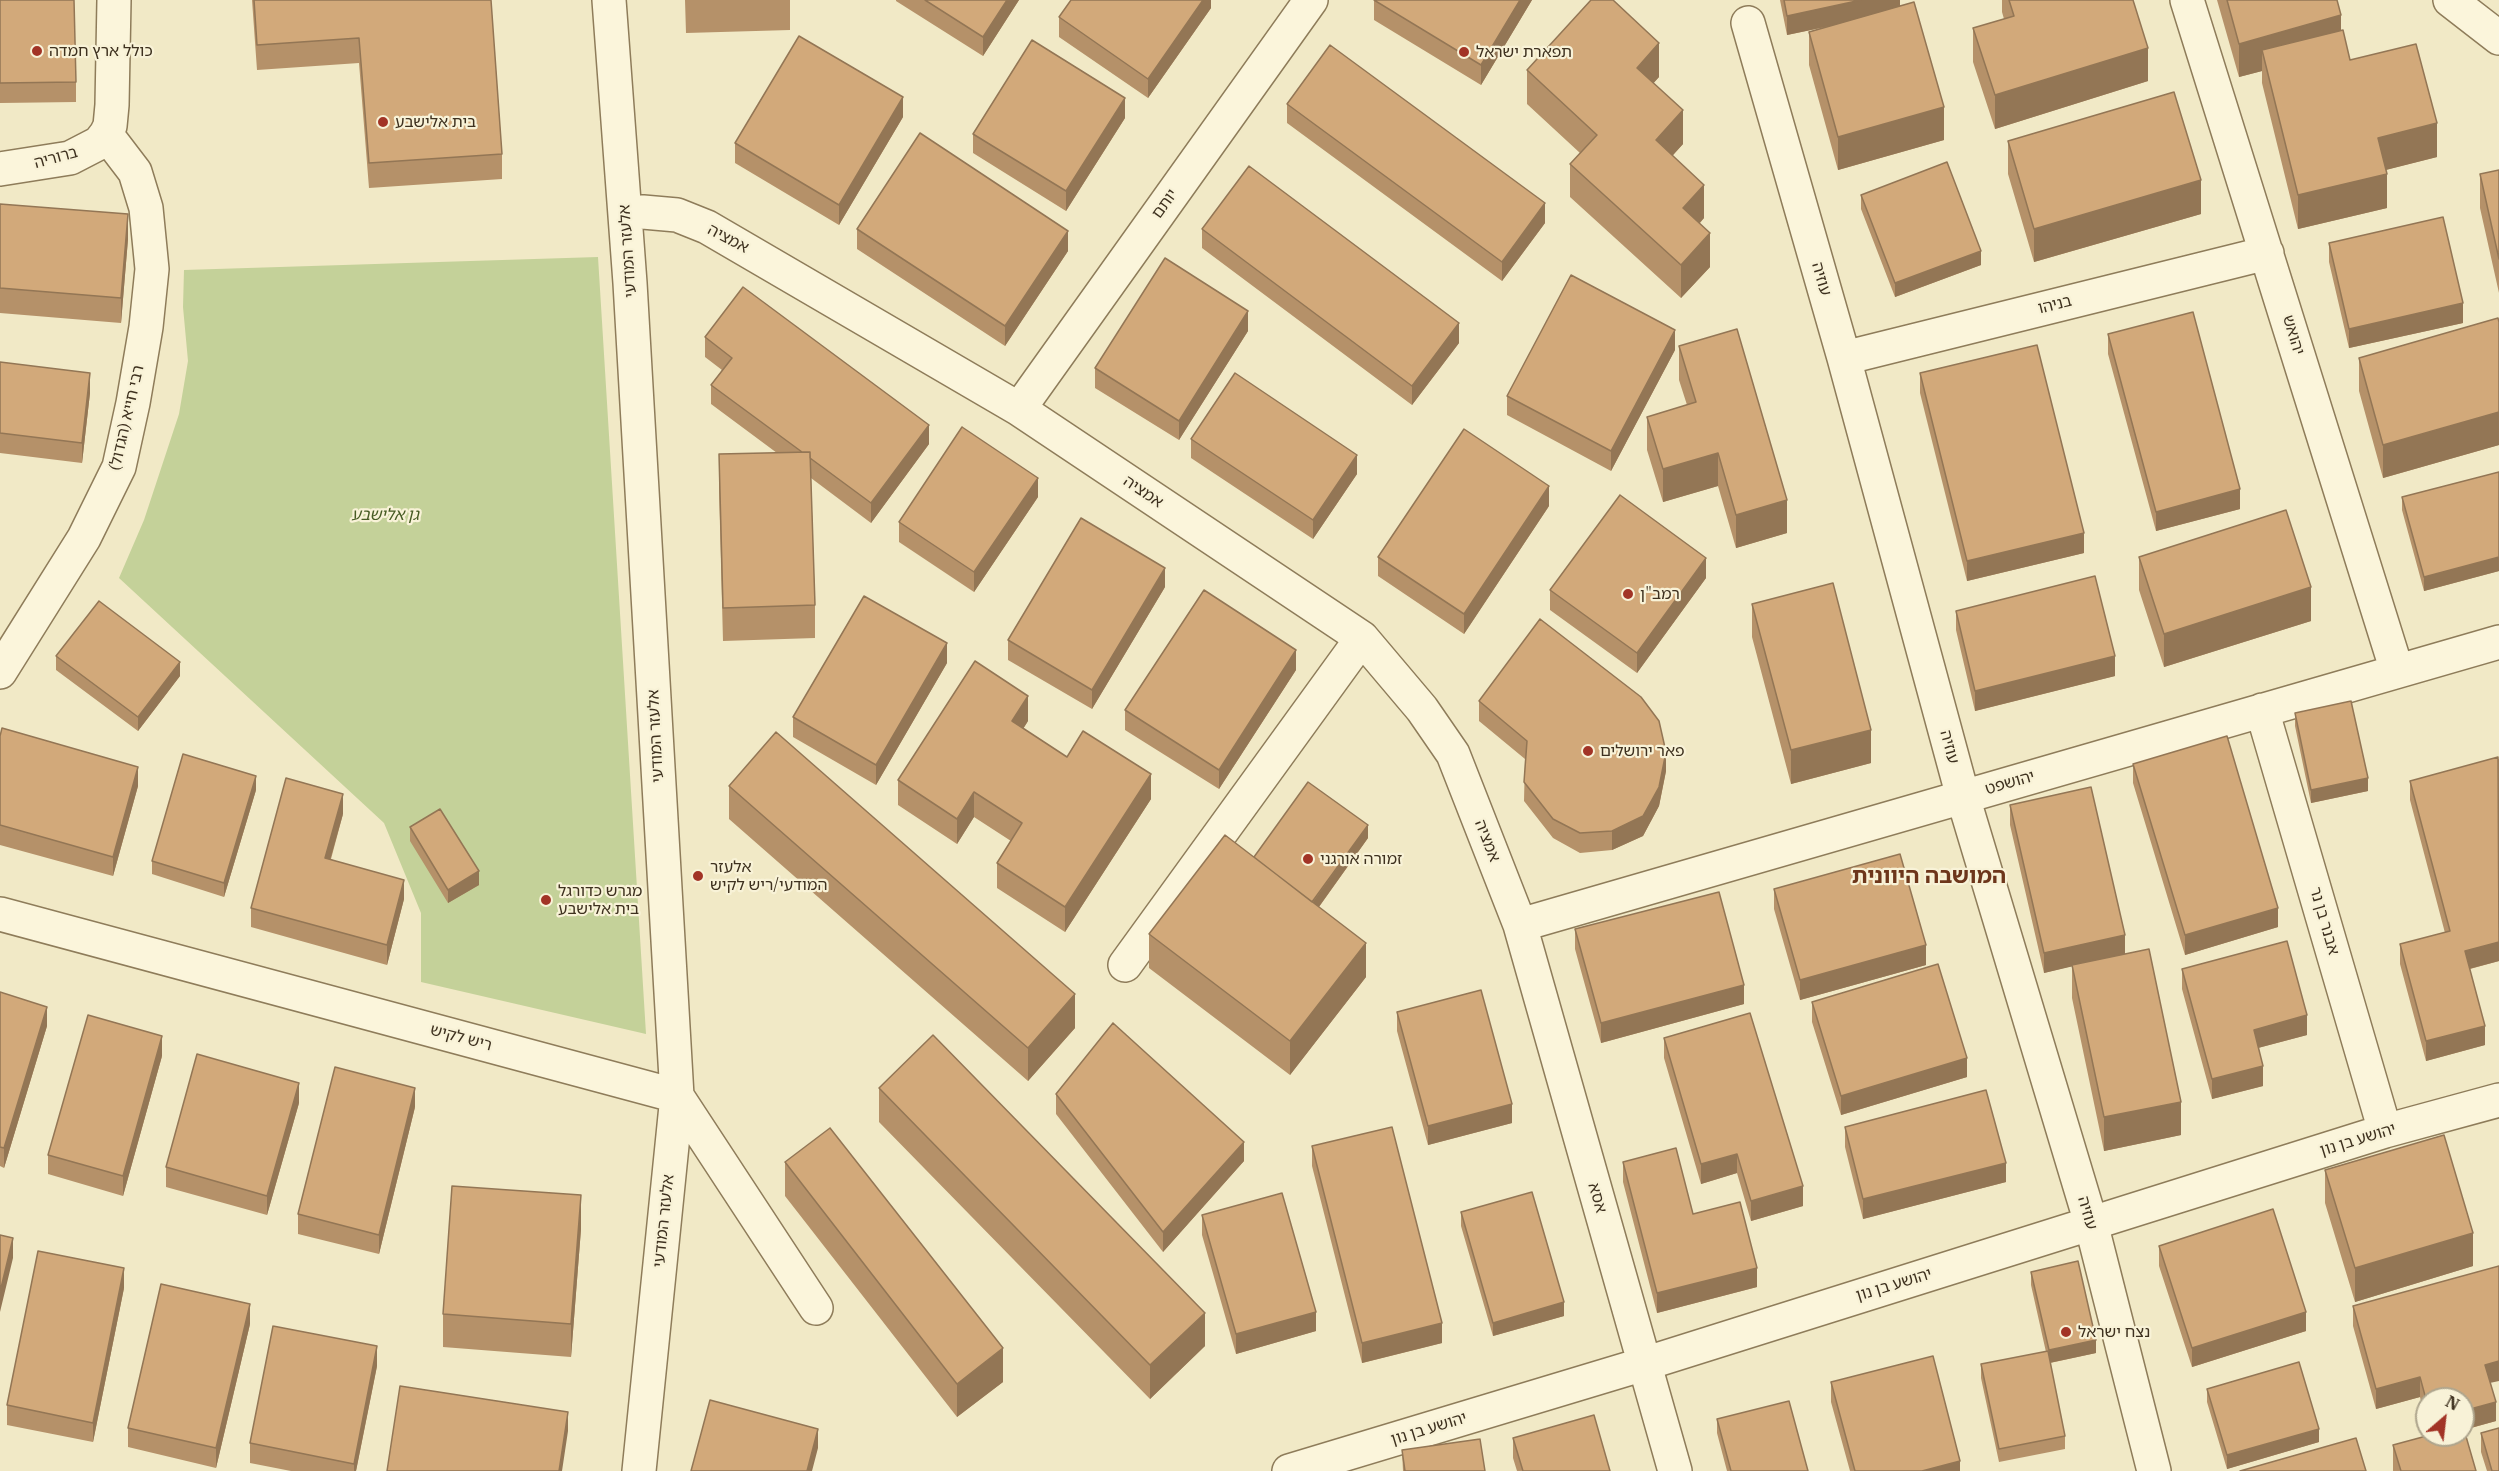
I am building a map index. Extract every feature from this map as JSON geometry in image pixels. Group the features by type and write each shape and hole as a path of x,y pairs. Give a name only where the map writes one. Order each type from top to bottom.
{"street":[{"path":"106,134 110,126 112,105 114,0"},
{"name":"אלעזר המודעי","path":"609,0 626,214 677,1096 639,1471"},
{"name":"יותם","path":"1019,409 1311,0"},
{"name":"יהואש","path":"2187,0 2397,671"},
{"path":"2450,0 2499,38"},
{"name":"עוזיה","path":"1748,23 1844,358 1962,797 2091,1223 2154,1471"},
{"name":"ברוריה","path":"0,169 70,158 99,143 106,134"},
{"name":"רבי חייא (הגדול)","path":"0,672 84,538 118,467 144,338 152,269 146,208 135,172 106,134"},
{"name":"אמציה","path":"626,214 644,212 677,215 707,227 1019,409 1362,638 1422,709 1453,754 1520,925"},
{"name":"בניהו","path":"1844,358 2267,253"},
{"path":"1125,965 1362,638"},
{"name":"יהושפט","path":"1520,925 2499,642"},
{"name":"אבנר בן נר","path":"2262,710 2385,1131"},
{"name":"ריש לקיש","path":"0,914 677,1096"},
{"name":"אסא","path":"1520,925 1675,1471"},
{"path":"677,1096 816,1308"},
{"name":"יהושע בן נון","path":"1288,1471 1644,1364 2385,1131 2499,1100"}],"green space":[{"name":"גן אלישבע","path":"598,257 646,1034 421,982 421,913 384,823 119,578 144,520 179,414 188,361 183,307 184,270"}],"building":[{"name":"כולל ארץ חמדה","path":"0,0 74,0 76,82 0,83"},
{"path":"254,0 491,0 502,154 369,163 359,38 257,45"},
{"path":"925,0 1007,0 983,37"},
{"path":"1071,0 1203,0 1148,79 1059,17"},
{"name":"תפארת ישראל","path":"1374,0 1520,0 1481,65"},
{"path":"1591,0 1613,0 1659,43 1637,68 1683,110 1656,140 1704,185 1683,208 1710,233 1681,265 1570,164 1597,135 1527,70"},
{"path":"1784,0 1861,0 1787,16"},
{"path":"2009,0 2133,0 2148,48 1995,95 1973,28 2014,16"},
{"path":"2227,0 2337,0 2341,15 2239,44"},
{"path":"1914,2 1944,107 1838,137 1809,32"},
{"path":"2343,30 2350,60 2416,44 2437,123 2378,138 2387,174 2298,195 2262,50"},
{"path":"799,36 903,97 839,205 735,143"},
{"path":"1032,40 1125,98 1066,191 973,134"},
{"path":"1330,45 1545,203 1502,262 1287,104"},
{"path":"2174,92 2201,180 2034,229 2008,141"},
{"path":"920,133 1068,231 1005,326 857,229"},
{"path":"1947,162 1981,251 1895,283 1861,195"},
{"path":"1249,166 1459,323 1412,386 1202,229"},
{"path":"2499,170 2499,259 2480,174"},
{"path":"0,204 128,214 121,298 0,288"},
{"path":"2443,217 2463,303 2349,329 2329,243"},
{"path":"1165,258 1248,311 1179,421 1095,368"},
{"path":"1571,275 1675,330 1611,451 1507,396"},
{"path":"743,287 929,425 871,503 810,458 810,452 802,452 711,385 732,358 705,337"},
{"path":"2193,312 2240,489 2156,512 2108,334"},
{"path":"2498,318 2499,412 2383,445 2359,358"},
{"path":"1737,329 1787,500 1736,515 1718,453 1663,469 1647,417 1696,402 1679,346"},
{"path":"2037,345 2084,533 1967,561 1920,373"},
{"path":"0,362 90,373 82,443 0,433"},
{"path":"1235,373 1357,455 1313,520 1191,439"},
{"path":"962,427 1038,478 974,572 899,522"},
{"path":"1464,429 1549,486 1464,614 1378,557"},
{"path":"810,452 815,605 723,608 719,454"},
{"path":"2499,472 2499,557 2424,577 2402,497"},
{"name":"רמב\"ן","path":"1620,495 1706,558 1637,653 1550,590"},
{"path":"2286,510 2311,587 2164,634 2139,557"},
{"path":"1081,518 1165,568 1092,690 1008,640"},
{"path":"2095,576 2115,656 1975,691 1956,611"},
{"path":"1833,583 1871,730 1791,750 1752,604"},
{"path":"1204,590 1296,650 1219,770 1125,710"},
{"path":"864,596 947,643 876,765 793,717"},
{"path":"99,601 180,662 138,717 56,656"},
{"name":"פאר ירושלים","path":"1540,619 1641,697 1659,721 1666,752 1659,787 1643,816 1612,831 1580,833 1553,819 1524,782 1527,741 1479,701"},
{"path":"975,661 1028,696 1012,721 1067,757 1083,731 1151,774 1065,907 997,863 1022,823 974,792 957,819 898,780"},
{"path":"2351,701 2368,778 2311,790 2295,713"},
{"path":"2,728 138,767 113,857 0,825 0,736"},
{"path":"776,732 1075,994 1028,1048 729,786"},
{"path":"2227,736 2278,908 2185,935 2133,764"},
{"path":"183,754 256,776 224,883 152,861"},
{"path":"2498,757 2499,942 2465,951 2485,1026 2426,1041 2400,944 2450,931 2410,781"},
{"path":"286,778 343,794 325,858 404,880 387,945 251,908"},
{"name":"זמורה אורגני","path":"1308,782 1368,825 1312,902 1254,857"},
{"path":"2091,787 2125,935 2044,953 2010,805"},
{"path":"440,809 479,871 448,890 410,827"},
{"path":"1225,835 1366,943 1290,1041 1149,934"},
{"path":"1900,854 1926,945 1800,980 1774,889"},
{"path":"1719,892 1744,985 1601,1023 1575,929"},
{"path":"2287,941 2307,1015 2254,1030 2263,1066 2212,1079 2182,969"},
{"path":"2149,949 2181,1102 2104,1117 2072,965"},
{"path":"1938,964 1967,1058 1841,1096 1812,1002"},
{"path":"1481,990 1512,1104 1428,1126 1397,1012"},
{"path":"0,992 47,1007 4,1148 0,1147"},
{"path":"1750,1013 1803,1186 1751,1201 1737,1154 1701,1164 1664,1038"},
{"path":"88,1015 162,1036 123,1176 48,1155"},
{"path":"1113,1023 1244,1142 1163,1232 1056,1094"},
{"path":"933,1035 1205,1313 1150,1365 879,1088"},
{"path":"197,1054 299,1083 267,1196 166,1167"},
{"path":"335,1067 415,1088 379,1235 298,1214"},
{"path":"1986,1090 2006,1163 1863,1199 1845,1127"},
{"path":"1392,1127 1442,1323 1362,1343 1312,1146"},
{"path":"830,1128 1003,1348 957,1384 785,1162"},
{"path":"2444,1135 2473,1233 2355,1268 2325,1170"},
{"path":"1676,1148 1693,1214 1740,1202 1757,1268 1657,1293 1623,1162"},
{"path":"452,1186 581,1195 571,1324 443,1314"},
{"path":"1532,1192 1564,1302 1493,1323 1461,1212"},
{"path":"1282,1193 1316,1312 1236,1334 1202,1215"},
{"path":"2273,1209 2306,1312 2192,1348 2159,1246"},
{"path":"0,1235 13,1238 0,1292"},
{"path":"38,1251 124,1268 93,1423 7,1405"},
{"name":"נצח ישראל","path":"2078,1261 2096,1340 2049,1350 2031,1272"},
{"path":"2499,1266 2499,1361 2485,1365 2496,1402 2475,1408 2475,1387 2423,1387 2420,1377 2376,1389 2353,1306"},
{"path":"161,1284 250,1304 216,1448 128,1428"},
{"path":"273,1326 377,1346 354,1464 250,1443"},
{"path":"2048,1351 2065,1436 1999,1449 1981,1364"},
{"path":"1933,1356 1960,1461 1922,1471 1855,1471 1831,1382"},
{"path":"2299,1362 2319,1429 2227,1455 2207,1389"},
{"path":"400,1386 568,1412 559,1471 387,1471"},
{"path":"710,1400 818,1429 807,1471 691,1471"},
{"path":"1789,1401 1808,1471 1731,1471 1717,1419"},
{"path":"1594,1415 1610,1471 1523,1471 1513,1438"},
{"path":"2499,1428 2499,1471 2492,1471 2481,1433"},
{"path":"2356,1438 2366,1471 2240,1471"},
{"path":"1480,1439 1485,1471 1405,1471 1402,1450"},
{"path":"2415,1439 2415,1447 2469,1447 2476,1471 2401,1471 2393,1445"}],"place":[{"name":"כולל ארץ חמדה","path":"37,51"},
{"name":"תפארת ישראל","path":"1464,52"},
{"name":"בית אלישבע","path":"383,122"},
{"name":"רמב\"ן","path":"1628,594"},
{"name":"פאר ירושלים","path":"1588,751"},
{"name":"זמורה אורגני","path":"1308,859"},
{"name":"אלעזר המודעי/ריש לקיש","path":"698,876"},
{"name":"מגרש כדורגל בית אלישבע","path":"546,900"},
{"name":"נצח ישראל","path":"2066,1332"}],"district":[{"name":"המושבה היוונית","path":"1929,877"}]}
